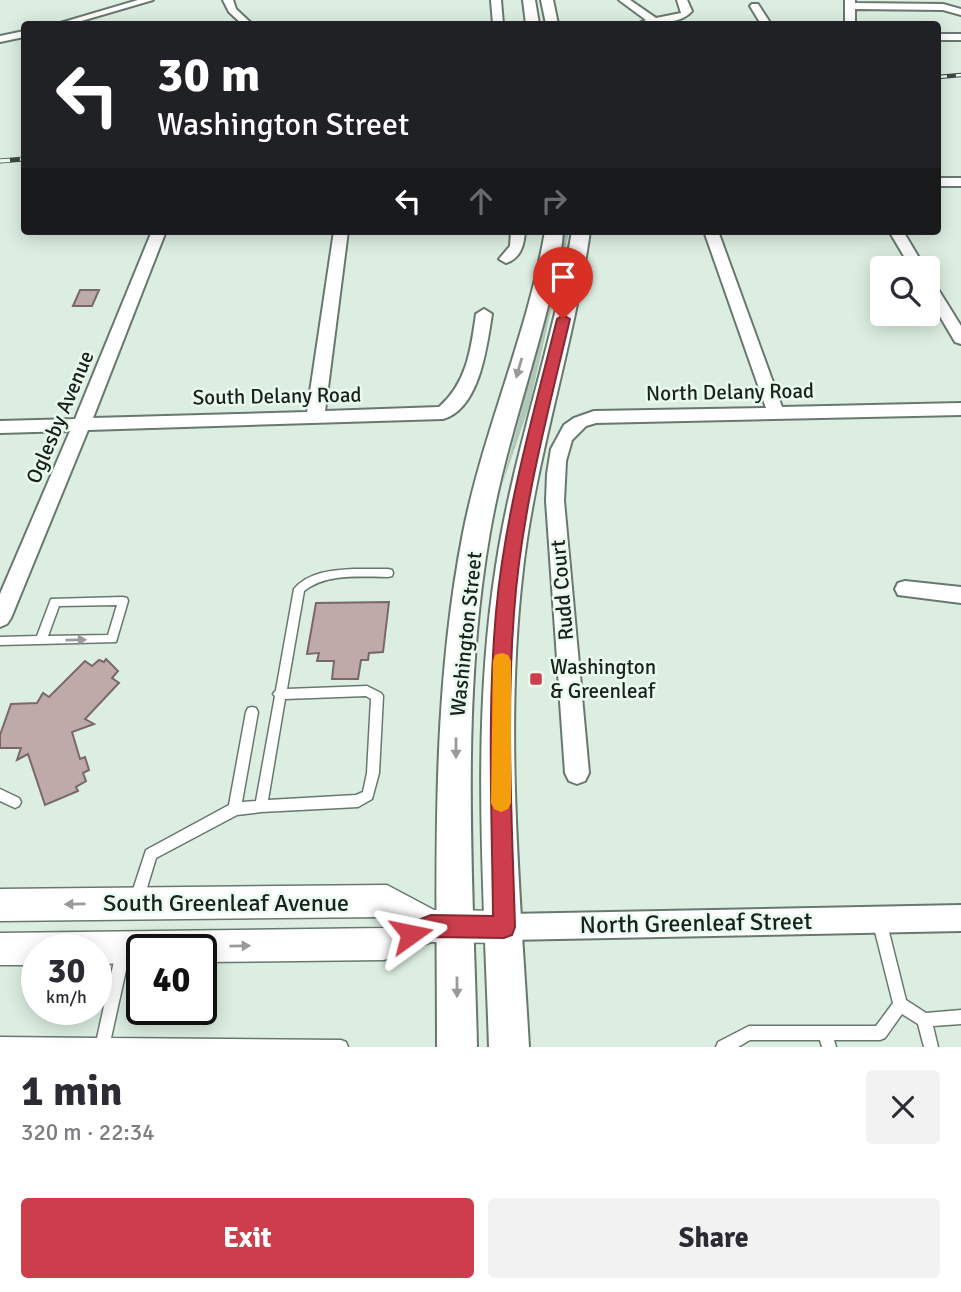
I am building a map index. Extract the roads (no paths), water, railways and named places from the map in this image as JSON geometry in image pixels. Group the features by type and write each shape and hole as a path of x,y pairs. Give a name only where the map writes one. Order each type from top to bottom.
{"main road":[{"path":"529,0 532,21"},
{"path":"547,0 551,21"},
{"name":"Washington Street","path":"457,1047 444,926 456,732 469,584 487,484 547,271 553,235"},
{"name":"Washington Street","path":"509,1047 500,695 509,571 523,489 571,285 579,235"}],"street":[{"path":"73,21 148,0"},
{"path":"228,0 232,10 244,21"},
{"path":"496,0 498,21"},
{"path":"624,0 649,21"},
{"path":"659,21 684,15 687,12 682,0"},
{"path":"850,21 851,3 958,8"},
{"path":"755,6 763,21"},
{"path":"0,39 21,35"},
{"path":"941,37 961,37"},
{"path":"941,182 961,181"},
{"name":"Oglesby Avenue","path":"0,618 82,424 157,235"},
{"path":"315,418 340,235"},
{"path":"506,259 517,247 518,235"},
{"path":"712,235 776,414"},
{"path":"898,235 911,256"},
{"path":"940,304 961,339"},
{"name":"South Delany Road","path":"0,426 443,414 469,386 478,360 484,314"},
{"name":"North Delany Road","path":"556,491 562,438 569,428 594,417 961,409"},
{"name":"Rudd Court","path":"556,491 577,773"},
{"path":"905,589 961,595"},
{"name":"South Greenleaf Avenue","path":"0,905 387,901 444,926"},
{"name":"North Greenleaf Street","path":"444,926 961,918"},
{"name":"South Greenleaf Avenue","path":"0,949 384,944 444,926"}],"lane":[{"path":"261,806 299,589 307,581 328,577 388,573"},
{"path":"0,641 111,639 123,601 55,602 41,640"},
{"path":"136,903 151,854 235,808 358,801 368,795 373,773 377,696 367,691 279,694"},
{"path":"235,808 252,712"},
{"path":"0,794 15,802"},
{"path":"878,919 900,1004 924,1020 961,1017"},
{"path":"102,1047 124,948"},
{"path":"723,1047 749,1033 827,1040 880,1033 900,1004"},
{"path":"924,1020 931,1047"},
{"path":"0,1044 102,1047 341,1047"}],"railway":[{"path":"941,77 961,75"},
{"path":"0,161 21,159"}],"place":[{"name":"Washington & Greenleaf","path":"536,679"}]}
